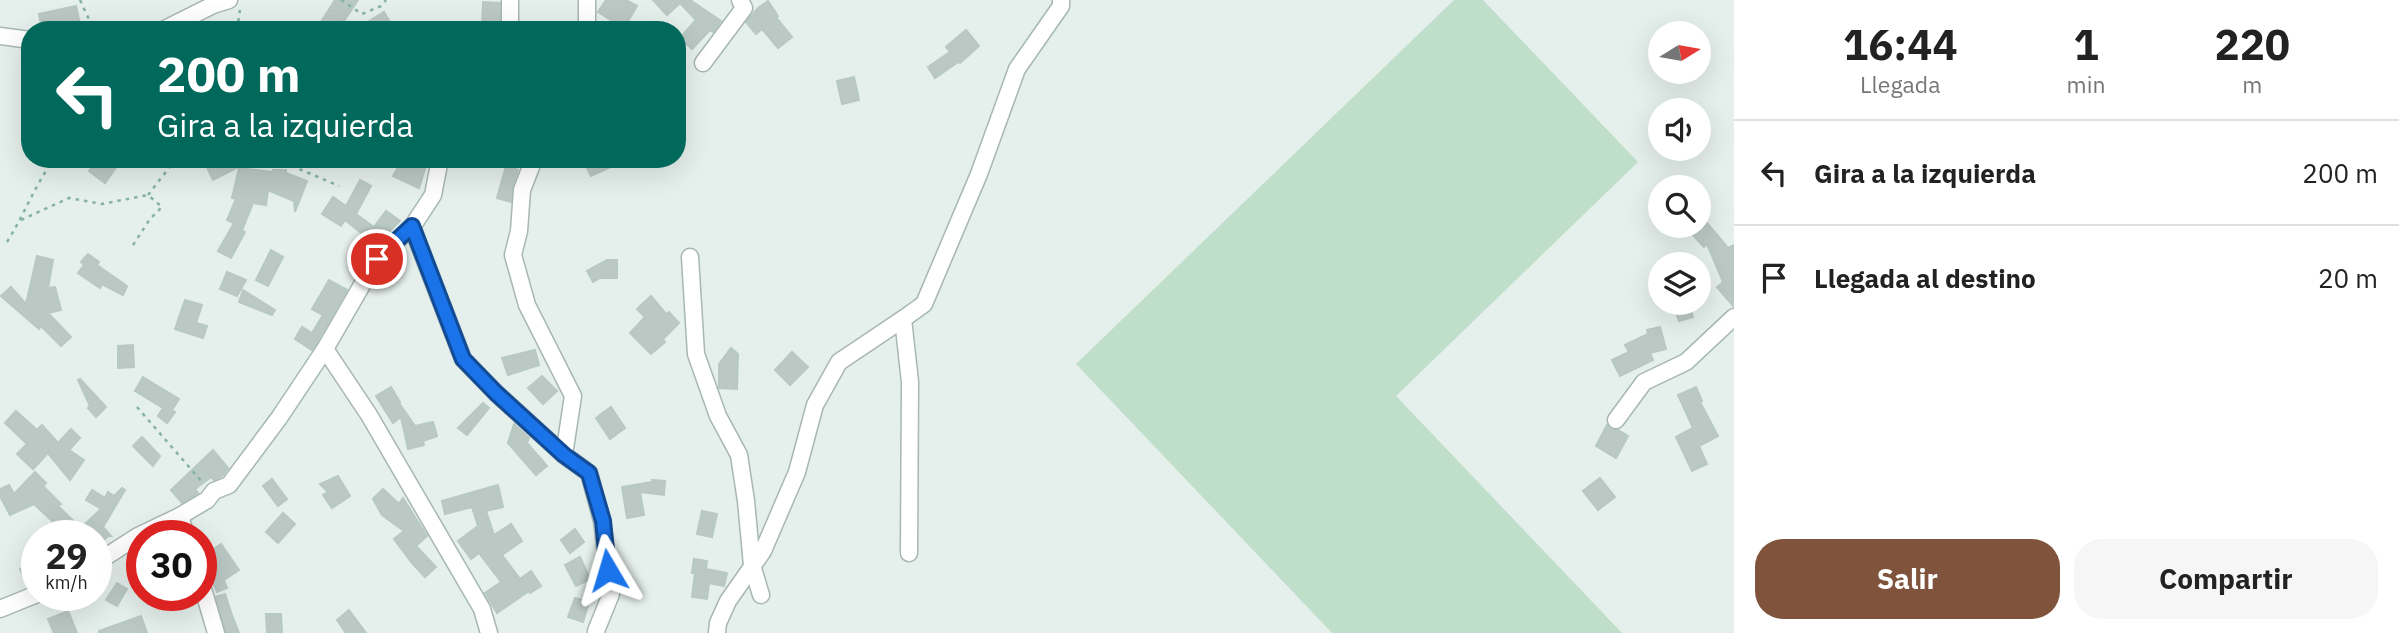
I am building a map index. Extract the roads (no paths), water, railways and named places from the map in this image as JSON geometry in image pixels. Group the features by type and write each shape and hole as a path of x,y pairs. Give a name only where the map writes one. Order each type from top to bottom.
{"street":[{"path":"181,21 229,0"},
{"path":"510,0 510,21"},
{"path":"587,0 587,21"},
{"path":"703,63 744,8 740,0"},
{"path":"717,633 718,623 729,601 764,551 797,472 815,405 839,362 924,304 979,174 1017,69 1061,6 1060,0"},
{"path":"0,36 21,39"},
{"path":"112,553 207,500 214,491 229,485 279,418 325,349 377,259 412,226 433,195 438,168"},
{"path":"531,168 522,190 519,232 513,256 527,304 573,396 564,455"},
{"path":"412,226 463,359 564,455 589,473 603,521 611,594 596,631"},
{"path":"690,257 696,354 718,416 739,455 752,565 761,595"},
{"path":"1616,419 1644,382 1686,362 1734,317"},
{"path":"903,319 910,382 909,553"},
{"path":"325,349 369,415 482,608 489,633"},
{"path":"180,516 181,520"},
{"path":"0,609 21,600"},
{"path":"210,611 216,633"}]}
